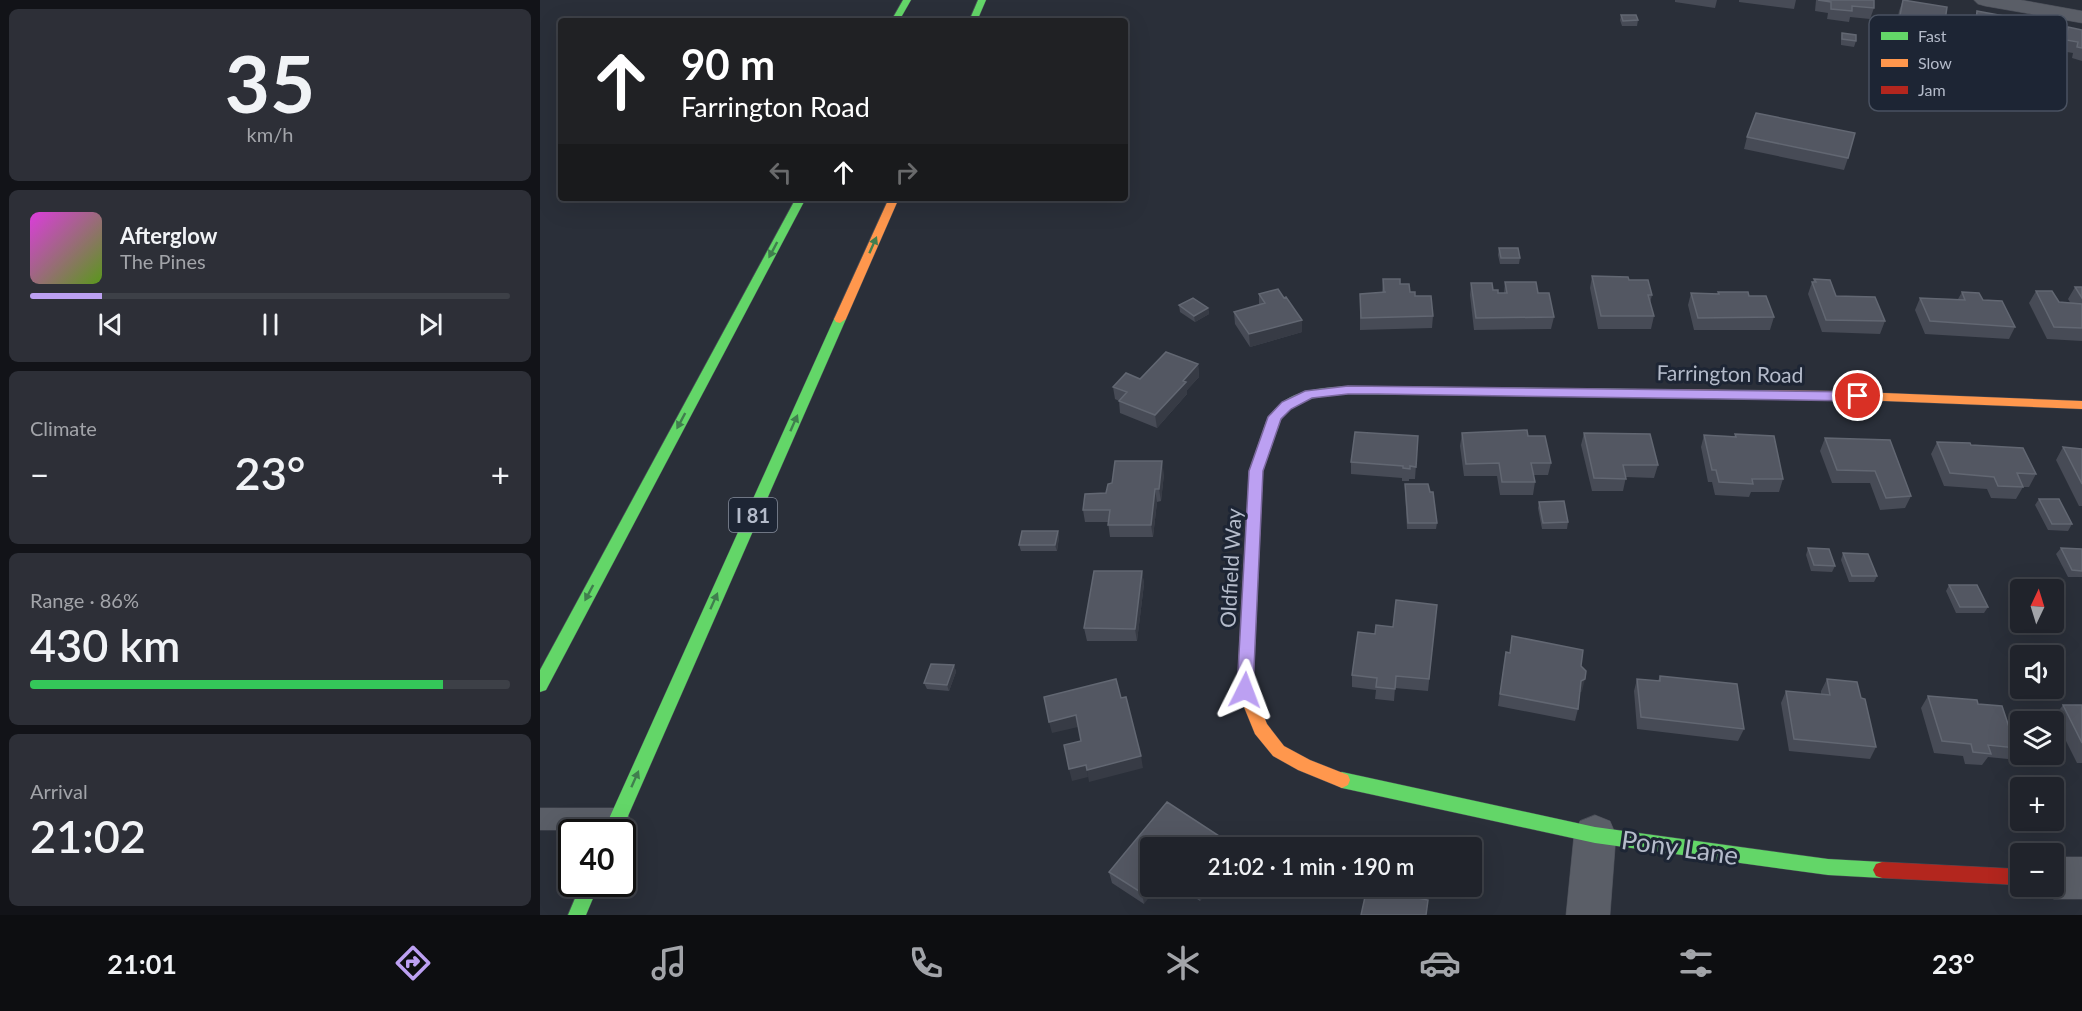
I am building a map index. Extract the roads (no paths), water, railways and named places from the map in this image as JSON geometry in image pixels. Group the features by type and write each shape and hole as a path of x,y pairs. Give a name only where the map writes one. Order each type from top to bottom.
{"main road":[{"path":"898,18 907,0"},
{"path":"974,18 982,0"},
{"path":"540,685 799,201"},
{"name":"I 81","path":"617,819 893,201"},
{"name":"Farrington Road","path":"1378,390 1835,395 2082,405"},
{"name":"Oldfield Way","path":"1344,781 1285,758 1270,746 1255,722 1245,690 1256,471 1275,417 1287,405 1309,394 1378,390"},
{"name":"Pony Lane","path":"1344,781 1595,835 1828,867 2010,876"},
{"path":"577,915 585,897"}],"street":[{"path":"1984,0 2082,17"},
{"path":"1588,915 1595,835"},
{"path":"2064,878 2082,878"}],"lane":[{"path":"540,819 558,821"}]}
